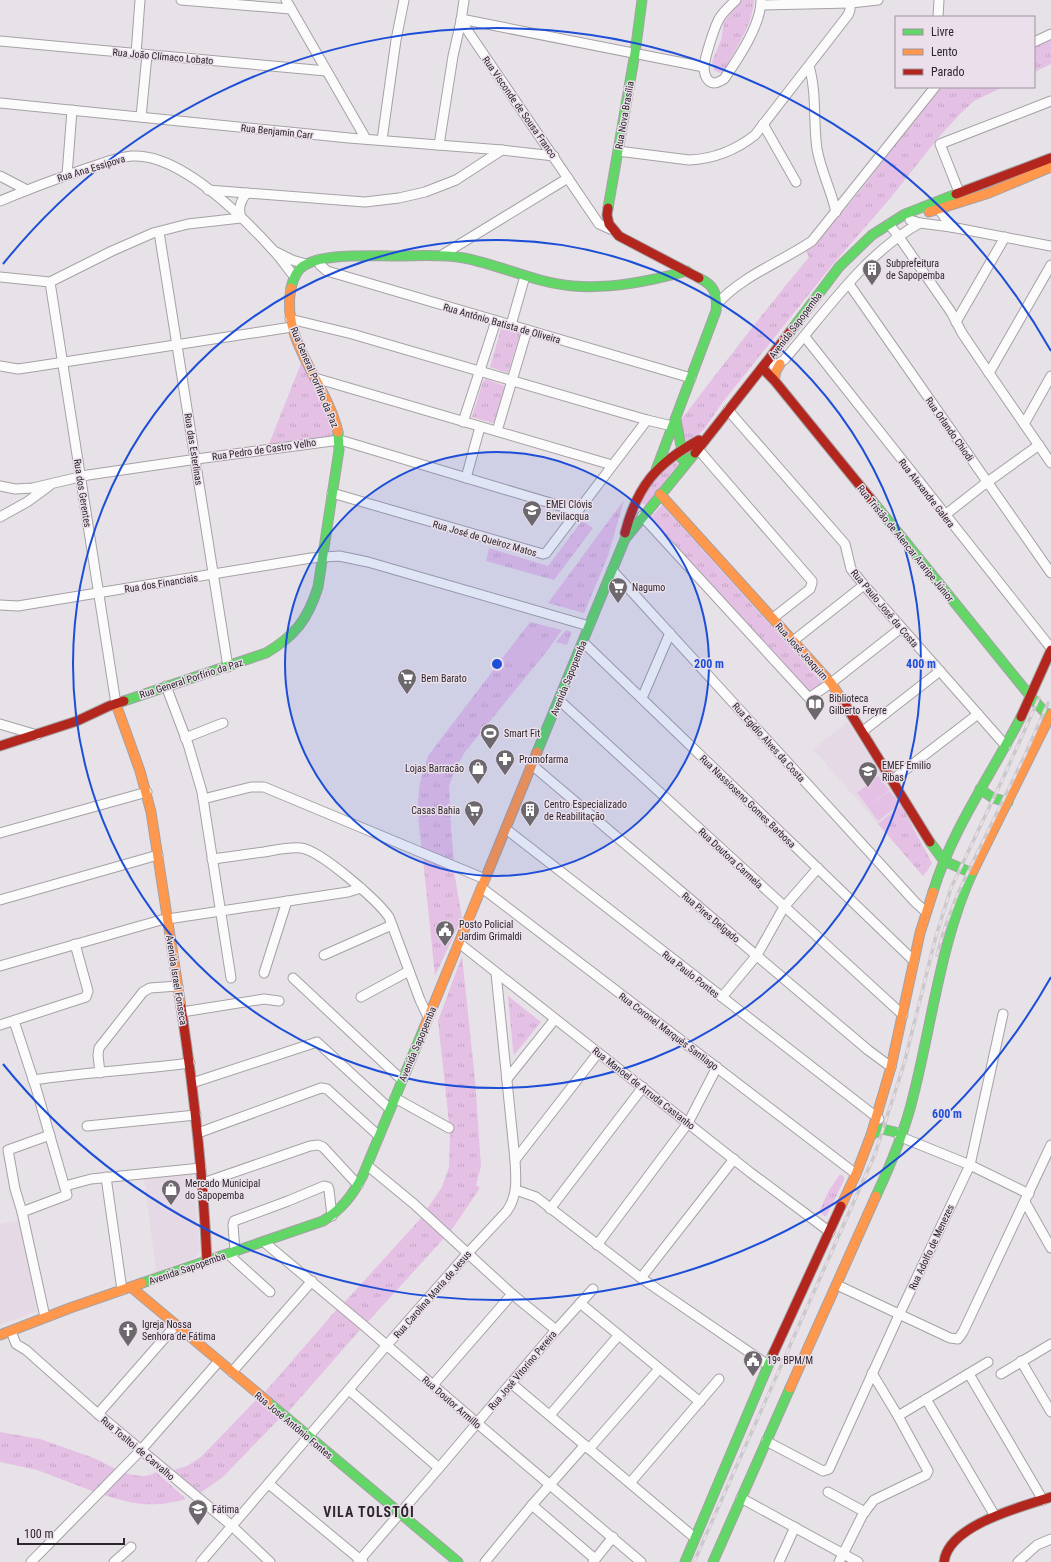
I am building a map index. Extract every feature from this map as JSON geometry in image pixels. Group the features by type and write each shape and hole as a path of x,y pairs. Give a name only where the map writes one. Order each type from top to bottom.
{"main road":[{"name":"Rua Nova Brasília","path":"610,229 607,215 635,53 642,0"},
{"name":"Avenida Sapopemba","path":"891,223 910,220 937,206 959,192 1051,158"},
{"path":"988,193 991,186 1028,166"},
{"name":"Avenida Sapopemba","path":"0,1335 45,1317 323,1221 332,1216 348,1202 368,1166 394,1098 625,539 678,471 764,366 839,267 872,235 905,214 988,193 1051,167"},
{"name":"Rua Visconde de Sousa Franco","path":"610,229 619,236 687,271"},
{"path":"294,276 299,269 306,264 318,260 337,258 442,255 460,257 558,284 587,287 664,278 687,271 709,283 719,296 714,321 656,470"},
{"name":"Rua General Porfírio da Paz","path":"0,746 38,735 166,686 266,653 280,646 305,621 314,602 318,587 340,440 334,417 291,323 290,291 294,276"},
{"path":"774,380 776,371 782,362"},
{"name":"Rua Tristão de Alencar Araripe Júnior","path":"764,366 1031,697 1050,717"},
{"path":"674,423 682,451 681,464 678,471"},
{"name":"Avenida Sapopemba","path":"625,539 625,532 639,494 656,470 669,458 706,437"},
{"path":"639,494 640,506 644,514"},
{"name":"Rua José Joaquim","path":"660,494 831,683 863,731 935,850 944,861 972,873"},
{"path":"685,1562 768,1365 830,1232 872,1135 878,1118 891,1067 926,912 944,861 963,821 1006,746 1031,697 1051,649"},
{"name":"Avenida Israel Fonseca","path":"116,704 121,722 147,792 158,855 190,1063 203,1184 208,1261"},
{"path":"713,1562 891,1164 898,1134 913,1098 955,916 972,873 1050,717"},
{"path":"980,789 991,798 999,802 1008,802"},
{"path":"872,1135 882,1129 898,1134"},
{"name":"Rua José Antônio Fontes","path":"131,1287 458,1562"},
{"path":"944,1562 946,1550 955,1539 995,1516 1047,1499"}],"street":[{"path":"136,54 140,0"},
{"path":"181,0 291,9"},
{"path":"286,0 366,139"},
{"path":"382,140 396,40 404,0"},
{"path":"439,145 453,56 464,0"},
{"path":"736,0 720,19 704,67 705,74 709,81 713,83 718,83 724,79 751,35 759,16 761,3 878,0"},
{"path":"938,16 939,0"},
{"path":"618,151 689,160 700,160 711,158 738,147 754,135 809,66 848,15 851,1"},
{"path":"461,20 704,67"},
{"name":"Rua Visconde de Sousa Franco","path":"461,20 592,211 599,224 610,229"},
{"path":"1035,42 1051,34"},
{"name":"Rua João Clímaco Lobato","path":"0,41 326,71"},
{"path":"141,117 146,54"},
{"path":"809,66 814,88 817,148 821,171 833,200 836,212"},
{"path":"719,296 812,241 934,88"},
{"path":"959,192 940,145 941,143 1051,101"},
{"name":"Rua Benjamin Carr","path":"0,103 554,156"},
{"path":"67,175 72,110"},
{"path":"763,124 796,182"},
{"path":"208,190 365,202 405,197 425,192 456,180 502,150"},
{"name":"Rua Ana Essipova","path":"0,201 67,175 119,158 139,156 155,159 176,167 208,190 241,218 275,251 294,276"},
{"path":"0,176 27,190"},
{"path":"442,255 568,178"},
{"path":"0,277 50,282 139,238 188,224 241,218 239,207 241,201 247,193"},
{"path":"937,206 951,227"},
{"path":"592,211 607,215"},
{"path":"910,220 1051,246"},
{"path":"891,223 989,373 1051,463"},
{"path":"764,366 773,366 782,362 868,263 899,236 920,223"},
{"name":"Rua das Esterlinas","path":"159,232 228,666"},
{"path":"956,322 1005,237"},
{"name":"Rua Ana Essipova","path":"275,251 292,260 306,264"},
{"name":"Rua Antônio Batista de Oliveira","path":"318,260 320,265 327,271 691,378"},
{"path":"989,373 1051,265"},
{"path":"511,325 525,276"},
{"name":"Rua dos Gerentes","path":"50,282 116,704"},
{"name":"Rua Orlando Chiodi","path":"849,284 1051,573"},
{"path":"463,422 496,321"},
{"path":"0,366 18,369 177,345 291,323 352,334 647,420 674,423"},
{"path":"497,432 527,330"},
{"name":"Rua Alexandre Galera","path":"805,337 1051,649"},
{"path":"773,354 776,359 782,362"},
{"path":"1024,424 1051,376"},
{"path":"315,378 612,465"},
{"name":"Rua Paulo José da Costa","path":"728,410 845,544 851,569 864,585 1006,746"},
{"name":"Rua José de Queiroz Matos","path":"332,493 540,554 546,553 647,420"},
{"path":"466,478 480,427"},
{"path":"340,440 577,511"},
{"name":"Rua Pedro de Castro Velho","path":"0,486 24,489 80,476 340,440"},
{"path":"945,515 987,482 1039,445"},
{"path":"697,448 812,581 810,590 773,618"},
{"path":"0,517 27,502 54,482"},
{"path":"644,514 808,697 811,698 901,628"},
{"name":"Rua dos Financiais","path":"0,605 18,606 322,556 339,556 368,562 589,626"},
{"name":"Rua Egídio Alves da Costa","path":"612,570 915,902 926,912"},
{"path":"794,641 864,585"},
{"path":"642,698 670,633"},
{"name":"Rua Nassioseno Gomes Barbosa","path":"583,642 914,961"},
{"path":"863,731 940,671"},
{"path":"166,686 196,770 203,799 231,978"},
{"name":"Rua Doutora Carmela","path":"559,700 903,1015"},
{"path":"892,780 978,714"},
{"path":"185,738 223,723"},
{"path":"0,724 38,735"},
{"name":"Rua Pires Delgado","path":"532,765 868,1050 891,1067"},
{"name":"Rua Coronel Marqués Santiago","path":"203,799 251,787 264,787 483,884 856,1174"},
{"path":"0,833 147,792"},
{"name":"Rua Paulo Pontes","path":"506,829 898,1134 970,1166 1027,1198"},
{"path":"212,859 287,848 307,850 315,853 361,888 383,908 389,917 420,1000 428,1016"},
{"path":"0,900 158,855"},
{"path":"722,997 757,955 784,907 818,868"},
{"path":"0,966 150,922 348,892 361,888"},
{"path":"264,972 287,901"},
{"path":"324,955 392,925"},
{"name":"Rua Manoel de Arruda Castanho","path":"459,943 734,1159 830,1232"},
{"path":"0,1025 86,997 88,991 75,944"},
{"path":"361,997 409,971"},
{"name":"Rua Carolina Maria de Jesus","path":"201,1562 386,1346 507,1211 512,1203 516,1190 515,1160 496,973"},
{"path":"293,978 402,1080"},
{"path":"100,1073 98,1055 99,1048 143,992 150,988 178,986"},
{"path":"182,1012 264,999 279,1001"},
{"name":"Rua Adolfo de Menezes","path":"766,1441 823,1471 829,1470 872,1373 970,1166 1003,1014"},
{"path":"507,1079 555,1019"},
{"path":"14,1021 50,1135 67,1195 22,1212"},
{"path":"192,1083 317,1042 390,1109"},
{"path":"515,1160 598,1053"},
{"path":"33,1080 64,1075 100,1073 190,1063"},
{"path":"598,1245 688,1123 717,1067"},
{"path":"550,1209 643,1087"},
{"path":"198,1133 321,1088 327,1089 379,1136"},
{"path":"394,1098 449,1128"},
{"path":"87,1126 196,1115"},
{"path":"45,1317 22,1212 15,1189 8,1150 50,1135"},
{"path":"203,1184 310,1146 318,1145 323,1147 358,1185"},
{"path":"837,1285 950,1338 958,1339 963,1332 1051,1145"},
{"path":"640,1278 734,1159"},
{"path":"368,1166 414,1204 512,1294 556,1330"},
{"path":"65,1186 91,1178 201,1168"},
{"path":"106,1177 122,1290"},
{"path":"270,1292 231,1253 234,1221 324,1186 328,1187 332,1216"},
{"path":"516,1190 536,1198 640,1278 768,1365"},
{"path":"1027,1198 1051,1248"},
{"name":"Rua Doutor Armillo","path":"264,1242 312,1281 386,1346 641,1562"},
{"path":"232,1372 312,1281"},
{"name":"Rua José Vitorino Pereira","path":"360,1561 399,1513 593,1289"},
{"path":"433,1386 512,1294"},
{"path":"580,1303 618,1336 700,1402"},
{"path":"98,1414 176,1325"},
{"name":"Rua Tosltoi de Carvalho","path":"11,1331 16,1344 26,1350 98,1414 232,1526 270,1562"},
{"path":"550,1415 618,1336"},
{"path":"1001,1374 1051,1344"},
{"path":"31,1562 141,1450 219,1361"},
{"path":"1021,1361 1051,1412"},
{"path":"898,1416 988,1362"},
{"path":"485,1562 550,1484 587,1447 659,1369"},
{"path":"841,1558 865,1512 874,1500 928,1473 928,1469 872,1373"},
{"path":"969,1374 1047,1499"},
{"path":"630,1483 719,1379"},
{"path":"511,1383 695,1538"},
{"path":"349,1390 439,1468"},
{"path":"926,1399 995,1516"},
{"path":"268,1484 360,1561"},
{"path":"828,1492 865,1512"},
{"path":"741,1498 795,1527 841,1558 858,1562"},
{"path":"532,1505 594,1560 613,1537"},
{"path":"779,1562 795,1527"},
{"path":"1018,1562 1037,1545 1051,1539"},
{"path":"114,1562 131,1547"}],"shaded area":[{"name":"EMEF Emilio Ribas","path":"848,722 901,805 878,824 813,749"},
{"name":"Mercado Municipal do Sapopemba","path":"190,1172 193,1178 200,1252 196,1257 156,1272 144,1177"},
{"path":"20,1220 37,1311 0,1325 0,1224"}],"green space":[{"path":"741,0 754,0 753,9 747,29 722,74 714,70 712,62 721,40 724,22"},
{"path":"1051,34 1051,64 1035,72 1035,42"},
{"path":"941,88 1001,88 974,101 938,138 888,201 833,264 722,403 705,428 694,439 688,441 683,438 681,420 760,317 809,257 806,251 849,204 910,123"},
{"path":"501,329 520,334 508,373 490,367"},
{"path":"304,356 340,440 267,449"},
{"path":"486,379 505,386 494,422 492,423 472,417 483,381"},
{"path":"671,462 678,464 646,505 642,504 641,499 645,491"},
{"path":"624,500 608,556 584,613 548,603"},
{"path":"662,505 824,685 808,694 651,517"},
{"path":"582,521 593,528 554,580 486,561 489,548 548,566"},
{"path":"530,622 562,630 547,651 465,752 454,772 449,786 454,864 422,851 418,800 420,783 428,756"},
{"path":"566,630 572,632 567,645 556,642"},
{"path":"528,639 542,649 524,672 511,662"},
{"path":"878,776 889,790 868,807 857,793"},
{"path":"889,791 900,804 878,821 868,807"},
{"path":"901,805 932,863 923,876 878,824"},
{"path":"423,859 454,871 462,918 435,976"},
{"path":"462,956 475,1080 481,1166 476,1185 480,1188 450,1232 427,1209 442,1187 449,1167 450,1132 438,1021"},
{"path":"508,996 541,1022 514,1055 513,1050"},
{"path":"840,1174 844,1177 844,1180 826,1217 819,1212 828,1192"},
{"path":"422,1217 445,1237 366,1324 343,1304"},
{"path":"337,1309 360,1330 288,1412 265,1392"},
{"path":"257,1399 280,1418 223,1477 200,1493 174,1470 187,1466 201,1457"},
{"path":"0,1432 40,1439 94,1458 116,1469 95,1492 37,1470 0,1462"},
{"path":"156,1472 186,1499 164,1504 145,1504 125,1501 104,1495 124,1473 144,1476"}],"railway":[{"path":"694,1562 875,1154 904,1064 936,936 951,888 1039,698"},
{"path":"937,955 943,933 957,895 1025,755 1048,703"}],"traffic: fast":[{"path":"608,208 635,53 642,0"},
{"path":"790,332 839,267 872,235 905,214 956,194"},
{"path":"291,288 295,275 299,269 305,265 314,261 348,256 447,256 464,258 532,278 559,284 588,287 631,283 687,271"},
{"path":"656,470 716,311 714,291 708,284 699,278"},
{"path":"676,420 682,451 682,459"},
{"path":"124,701 266,653 285,640 299,626 310,608 318,587 339,450 338,432"},
{"path":"537,752 625,539 695,453"},
{"path":"870,498 1031,697 1051,719"},
{"path":"933,892 941,869 961,824 1021,717"},
{"path":"980,789 993,798 1008,802"},
{"path":"930,842 944,861 972,873"},
{"path":"876,1196 897,1147 910,1110 945,953 962,897 973,871"},
{"path":"142,1283 323,1221 336,1212 351,1195 363,1175 424,1028"},
{"path":"871,1135 882,1129 895,1132"},
{"path":"685,1562 773,1354"},
{"path":"713,1562 790,1388"},
{"path":"268,1402 458,1562"}],"traffic: slow":[{"path":"929,212 989,193 1051,167"},
{"path":"291,288 289,307 292,326 298,344 324,396 338,432"},
{"path":"774,380 776,371 780,364"},
{"path":"660,494 831,683 846,706"},
{"path":"116,704 140,771 151,812 181,1007"},
{"path":"973,871 1051,714"},
{"path":"424,1028 537,752"},
{"path":"841,1206 856,1174 871,1135 891,1067 920,933 933,892"},
{"path":"790,1388 876,1196"},
{"path":"0,1335 70,1308 142,1283"},
{"path":"131,1287 268,1402"}],"traffic: jam":[{"path":"956,194 1051,158"},
{"path":"608,208 607,215 609,224 619,236 699,278"},
{"path":"695,453 790,332"},
{"path":"762,368 774,380 870,498"},
{"path":"625,533 636,502 651,478 660,467 671,458 699,440"},
{"path":"1021,717 1051,650"},
{"path":"0,746 77,721 109,706 124,701"},
{"path":"846,706 930,842"},
{"path":"181,1007 197,1134 207,1261"},
{"path":"773,1354 841,1206"},
{"path":"944,1562 949,1549 958,1538 972,1528 1005,1512 1051,1497"}],"place":[{"name":"Subprefeitura de Sapopemba","path":"872,286"},
{"name":"EMEI Clóvis Bevilacqua","path":"532,527"},
{"name":"Nagumo","path":"618,604"},
{"name":"Bem Barato","path":"407,695"},
{"name":"Biblioteca Gilberto Freyre","path":"815,721"},
{"name":"Smart Fit","path":"490,750"},
{"name":"Promofarma","path":"505,776"},
{"name":"Lojas Barracão","path":"478,785"},
{"name":"EMEF Emilio Ribas","path":"868,788"},
{"name":"Casas Bahia","path":"474,827"},
{"name":"Centro Especializado de Reabilitação","path":"530,827"},
{"name":"Posto Policial Jardim Grimaldi","path":"445,947"},
{"name":"Mercado Municipal do Sapopemba","path":"171,1206"},
{"name":"Igreja Nossa Senhora de Fátima","path":"128,1347"},
{"name":"19º BPM/M","path":"753,1377"},
{"name":"Fátima","path":"198,1526"}],"district":[{"name":"VILA TOLSTÓI","path":"369,1512"}]}
